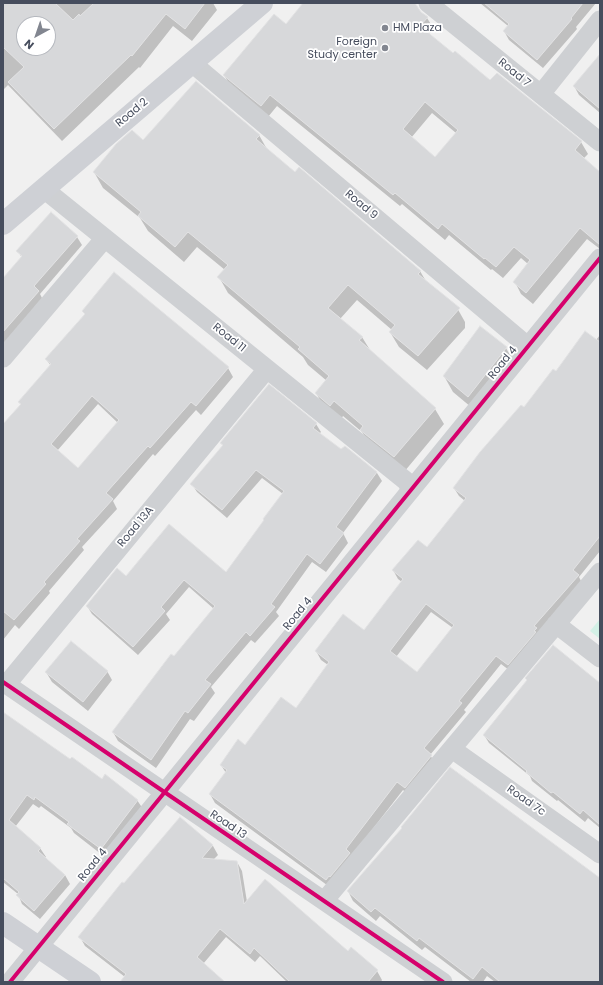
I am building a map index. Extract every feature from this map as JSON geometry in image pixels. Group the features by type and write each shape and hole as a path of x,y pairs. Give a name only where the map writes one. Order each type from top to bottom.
{"street":[{"name":"Road 2","path":"3,224 262,3"},
{"name":"Road 7","path":"428,3 600,142"},
{"path":"541,94 600,20"},
{"name":"Road 9","path":"192,62 524,343 525,350"},
{"name":"Road 11","path":"44,189 406,481 411,490"},
{"path":"3,358 105,238"},
{"name":"Road 4","path":"10,982 600,258"},
{"name":"Road 13A","path":"5,684 267,369"},
{"path":"324,901 600,572"},
{"path":"556,624 600,658"},
{"name":"Road 13","path":"5,684 443,982"},
{"name":"Road 7c","path":"452,749 600,854"},
{"path":"3,923 90,982"}],"green space":[{"path":"600,619 600,639 590,631"}],"building":[{"path":"3,3 55,3 73,20 79,14 80,16 94,3 205,3 185,29 166,14 132,56 131,55 54,129 8,82 24,67 3,47"},
{"path":"303,3 415,3 421,12 428,17 420,26 453,53 455,51 490,80 497,73 582,141 575,150 600,172 600,245 580,228 526,293 513,282 530,260 514,247 496,267 485,258 484,259 442,224 438,229 395,193 393,195 270,95 261,106 223,75 274,14 286,24","holes":["425,102 458,130 435,157 403,129"]},
{"path":"484,3 583,3 571,18 572,19 537,60 503,31 509,24"},
{"path":"600,54 600,109 573,86"},
{"path":"196,81 260,135 256,139 295,172 299,167 421,271 418,274 460,308 418,356 389,332 395,325 348,285 328,308 363,337 359,340 436,408 394,457 360,430 363,426 334,401 330,406 315,393 329,376 298,349 300,347 217,277 228,265 188,232 175,247 138,216 141,212 93,172 116,144 132,130 143,140"},
{"path":"51,212 78,236 34,286 39,291 3,332 3,278 22,256 16,251"},
{"path":"114,272 229,367 196,406 191,402 150,448 148,446 106,493 113,499 77,539 80,541 44,582 46,584 14,620 3,611 3,424 21,404 18,402 51,364 45,359 85,314 82,311","holes":["92,396 119,420 78,468 51,444"]},
{"path":"480,326 507,347 468,397 443,376"},
{"path":"585,331 600,342 600,536 573,570 579,575 534,626 537,628 534,631 536,632 508,665 496,656 459,701 462,703 424,748 432,755 405,788 397,782 346,849 350,853 326,880 209,794 227,770 220,765 238,739 245,745 281,697 296,708 329,662 315,651 343,614 364,630 403,579 392,570 418,540 427,547 466,498 453,488 480,452 521,405 524,407 553,369 556,371","holes":["426,604 454,625 417,672 390,651"]},
{"path":"269,384 317,423 313,428 341,449 345,446 377,472 336,527 344,533 320,564 307,554 271,604 275,607 250,636 246,632 205,680 211,684 188,713 185,711 151,760 112,732 171,654 174,656 215,606 184,580 161,607 165,611 133,647 86,606 117,568 126,576 169,524 226,572 284,491 256,470 222,510 190,484 223,445 220,443"},
{"path":"71,641 108,671 83,702 45,672"},
{"path":"553,645 600,683 600,825 583,810 580,814 553,792 551,793 483,735 527,680 525,678"},
{"path":"3,712 70,759 72,757 102,779 105,774 138,800 101,849 67,824 69,822 35,797 34,800 27,795 9,820 41,848 38,851 65,875 34,911 16,895 19,892 3,878"},
{"path":"450,767 600,878 600,982 500,982 482,967 473,979 419,938 417,941 375,908 371,912 347,891 402,828 401,827"},
{"path":"180,817 213,845 202,858 237,861 244,904 265,879 348,951 351,947 378,970 368,982 290,982 254,948 250,954 220,929 197,957 225,982 120,982 126,974 78,937 122,882 124,883"}],"cycle path":[{"path":"10,982 600,258"},
{"path":"3,682 443,982"}],"place":[{"name":"HM Plaza","path":"385,28"},
{"name":"Foreign Study center","path":"385,48"}]}
